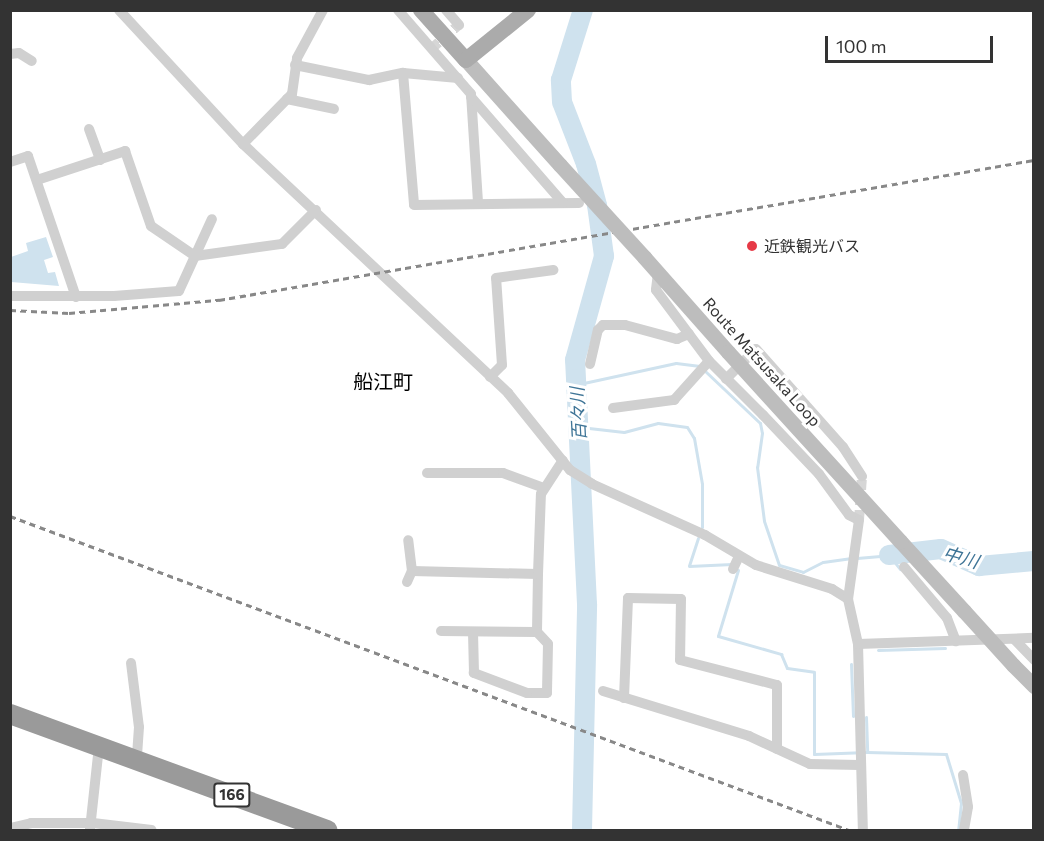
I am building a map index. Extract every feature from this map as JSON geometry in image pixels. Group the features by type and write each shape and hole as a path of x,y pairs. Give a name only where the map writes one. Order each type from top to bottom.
{"highway":[{"name":"166","path":"10,714 327,831"}],"main road":[{"path":"421,10 466,60 528,10"},
{"name":"Route Matsusaka Loop","path":"466,60 728,352 1034,686"}],"street":[{"path":"119,10 243,144 316,210 531,417 573,472 592,484 705,535 736,563 832,589 848,599"},
{"path":"243,144 287,99 296,85 295,65 323,10"},
{"path":"398,10 563,203"},
{"path":"446,10 459,25"},
{"path":"10,54 19,53 32,61"},
{"path":"295,65 369,80 403,73 458,78"},
{"path":"403,73 414,205 579,203"},
{"path":"471,97 478,203"},
{"path":"287,99 334,109"},
{"path":"89,129 100,160"},
{"path":"37,180 125,151 151,226 195,256 282,243 316,210"},
{"path":"10,162 28,156 76,297"},
{"path":"10,296 76,297 179,291 212,219"},
{"path":"490,377 502,365 496,278 553,270"},
{"path":"658,273 656,290 707,363 726,379 858,520 848,599 858,644 859,757 863,831"},
{"path":"590,363 598,330 603,325 625,325 677,339 688,334"},
{"path":"726,379 756,349 843,447 862,476"},
{"path":"613,408 674,400 707,363"},
{"path":"473,632 474,673 527,693 547,693 548,644 537,632 538,574 544,488 563,460"},
{"path":"427,472 502,473 544,488"},
{"path":"407,582 412,571 408,540"},
{"path":"904,567 947,618 956,641"},
{"path":"412,571 538,574"},
{"path":"624,698 628,598 681,599 680,660 777,685 777,748"},
{"path":"441,631 537,632"},
{"path":"858,644 1034,638"},
{"path":"1015,640 1034,660"},
{"path":"131,663 139,727 136,759"},
{"path":"603,691 749,736 820,766 859,757"},
{"path":"91,827 99,746"},
{"path":"963,775 968,807 964,831"},
{"path":"10,828 91,827 152,831"}],"water":[{"path":"46,237 53,257 44,260 48,273 55,272 59,286 11,282 11,257 28,251 26,243"}],"waterway":[{"name":"百々川","path":"582,830 587,604 575,360 604,256 597,205 586,164 562,102 561,80 583,10"},
{"path":"579,384 676,363 700,366"},
{"path":"705,371 760,423 762,433 757,467 764,521 779,565 803,572 823,562 850,558"},
{"path":"580,427 624,432 658,423 687,427 694,438 702,484 702,527"},
{"path":"698,538 689,566 732,564"},
{"name":"中川","path":"889,555 941,549 979,566 1034,561"},
{"path":"857,558 889,555 900,569"},
{"path":"738,570 718,636 781,654 787,668 814,672 814,754 867,752"},
{"path":"878,650 945,648"},
{"path":"851,664 853,716"},
{"path":"866,717 867,752 946,754 961,803 958,830"}],"tunnel":[{"path":"431,49 459,25"},
{"path":"859,520 862,476"}],"railway":[{"path":"10,310 69,313 219,300 1034,160"},
{"path":"10,516 849,830"}],"place":[{"name":"近鉄観光バス","path":"752,246"}],"district":[{"name":"船江町","path":"383,381"}]}
